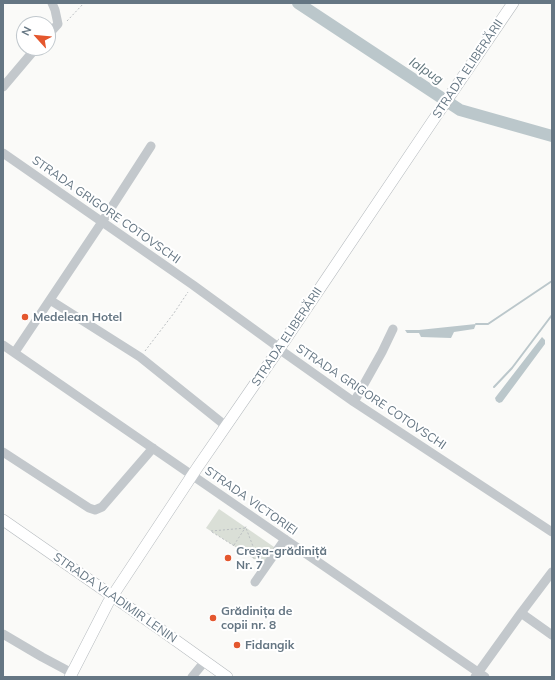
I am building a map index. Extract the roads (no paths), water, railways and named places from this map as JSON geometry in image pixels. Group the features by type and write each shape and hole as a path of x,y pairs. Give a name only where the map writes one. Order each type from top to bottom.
{"main road":[{"name":"STRADA ELIBERĂRII","path":"71,675 112,596 192,475 513,3"},
{"name":"STRADA VLADIMIR LENIN","path":"3,520 227,677"}],"street":[{"path":"52,3 58,24 56,26"},
{"path":"3,87 29,56"},
{"path":"15,352 151,146"},
{"name":"STRADA GRIGORE COTOVSCHI","path":"3,153 193,285 279,349 354,402 552,532"},
{"path":"50,300 140,357 186,393 225,427"},
{"path":"354,402 382,352 392,329"},
{"name":"STRADA VICTORIEI","path":"3,344 479,675"},
{"path":"3,452 89,508 95,510 102,507 153,448"},
{"path":"255,582 285,539"},
{"path":"479,675 521,613 552,572"},
{"path":"521,613 552,634"},
{"path":"3,634 71,675"},
{"path":"192,677 205,661"}],"waterway":[{"name":"Ialpug","path":"298,3 460,110 552,136"},
{"path":"476,324 488,324 552,281"},
{"path":"494,387 512,368 552,315"}],"place":[{"name":"Medelean Hotel","path":"25,317"},
{"name":"Creșa-grădiniță Nr. 7","path":"228,558"},
{"name":"Grădinița de copii nr. 8","path":"213,618"},
{"name":"Fidangik","path":"237,645"}]}
